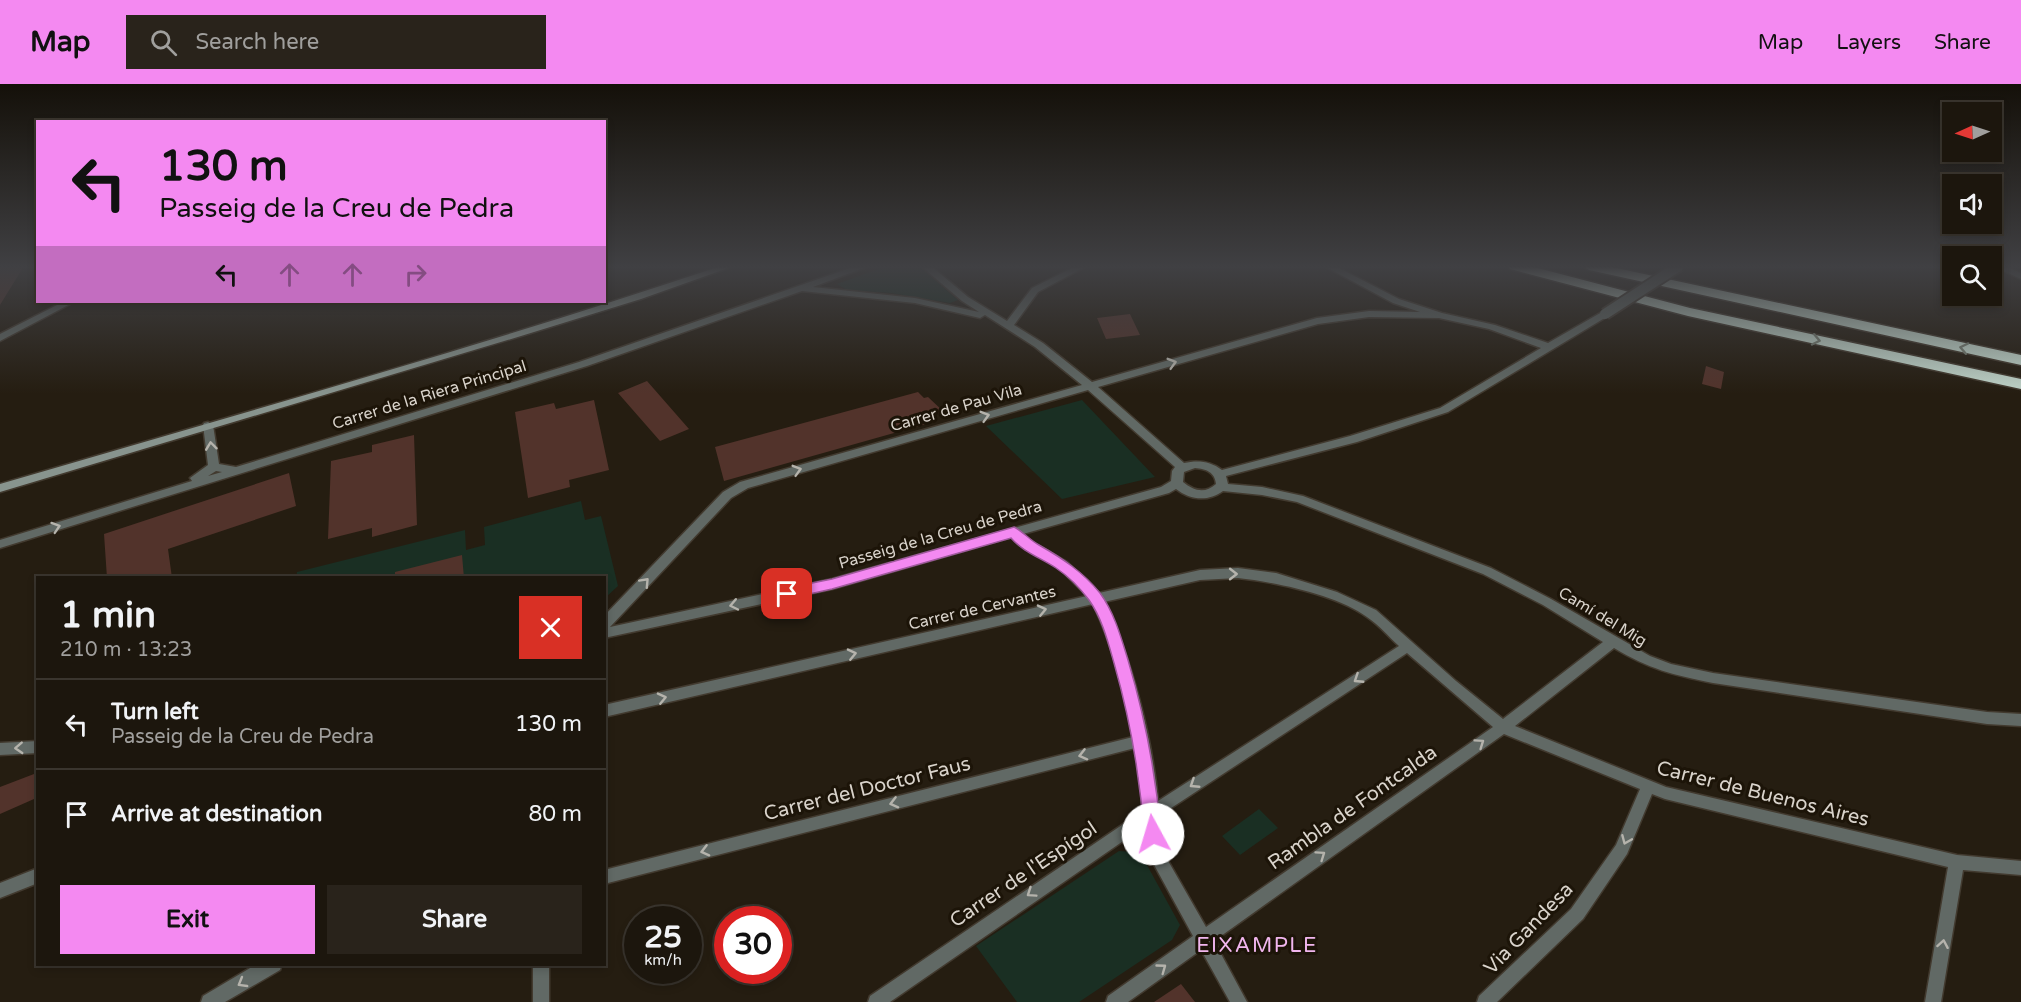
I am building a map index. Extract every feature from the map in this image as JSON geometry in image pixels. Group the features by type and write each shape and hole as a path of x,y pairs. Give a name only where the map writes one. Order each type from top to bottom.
{"highway":[{"path":"1676,309 2021,384"},
{"path":"1786,309 2021,360"}],"main road":[{"path":"0,488 600,309"}],"street":[{"path":"0,338 53,309"},
{"name":"Carrer de la Riera Principal","path":"0,544 584,364 744,309"},
{"path":"963,309 997,320"},
{"path":"980,309 1039,345 1090,386 1182,467"},
{"path":"1008,326 1021,309"},
{"name":"Carrer de Pau Vila","path":"1369,314 1384,309"},
{"path":"1420,309 1492,327 1549,347"},
{"path":"1220,481 1203,465 1195,464 1182,467 1176,477 1177,483 1190,494 1210,494 1220,481 1444,410 1613,309"},
{"name":"Carrer de Pau Vila","path":"606,623 727,495 744,485 1317,321 1369,314 1439,315"},
{"path":"208,425 214,467"},
{"path":"180,488 214,467 226,470 251,466"},
{"name":"Camí del Mig","path":"1220,481 1299,499 1487,571 1547,602 1645,660 1662,666 1713,678 1987,718 2021,720"},
{"name":"Passeig de la Creu de Pedra","path":"606,633 832,584 1165,490 1177,483"},
{"path":"1014,532 1023,542 1063,565 1096,598 1112,631 1124,667 1149,786 1153,834 1160,861 1239,1002"},
{"name":"Carrer de Cervantes","path":"606,711 1200,575 1238,573 1276,578 1336,597 1371,614 1503,727"},
{"name":"Rambla de Fontcalda","path":"1114,1002 1503,727 1612,642"},
{"name":"Carrer de l'Espígol","path":"876,1002 1150,812 1407,647"},
{"name":"Carrer de Buenos Aires","path":"1503,727 1665,793 1957,862 2021,868"},
{"name":"Carrer del Doctor Faus","path":"606,876 1139,741"},
{"path":"0,749 36,747"},
{"name":"Via Gandesa","path":"1485,1002 1577,914 1622,849 1648,787"},
{"path":"1933,1002 1957,862"},
{"path":"0,891 36,876"},
{"path":"209,1002 271,966"},
{"path":"541,966 541,1002"}],"green space":[{"path":"1082,400 1155,477 1062,499 986,426"},
{"path":"581,501 585,520 601,516 618,586 606,597 606,576 296,576 297,572 465,530 466,550 485,545 484,527"},
{"path":"1259,809 1278,828 1240,855 1222,836"},
{"path":"1119,851 1135,852 1142,856 1180,925 1172,940 1079,1002 1017,1002 976,946"}],"building":[{"path":"1130,314 1140,335 1106,339 1097,318"},
{"path":"1706,366 1724,372 1721,389 1702,384"},
{"path":"647,381 689,429 660,441 618,393"},
{"path":"918,392 924,398 928,397 944,412 929,416 933,422 724,481 715,447"},
{"path":"594,400 609,470 569,480 570,487 528,498 515,412 554,403 556,409"},
{"path":"414,435 417,525 372,537 372,528 328,539 331,461 372,452 372,445"},
{"path":"289,473 296,506 168,549 172,576 107,576 104,534"},
{"path":"462,555 464,576 395,576 395,572"},
{"path":"34,774 34,799 0,814 0,787"},
{"path":"1181,984 1195,1002 1154,1002"}],"district":[{"name":"EIXAMPLE","path":"1257,945"}],"route":[{"path":"787,594 832,584 1014,532 1036,551 1063,565 1080,581 1096,598 1112,631 1133,702 1149,786 1153,834"}]}
